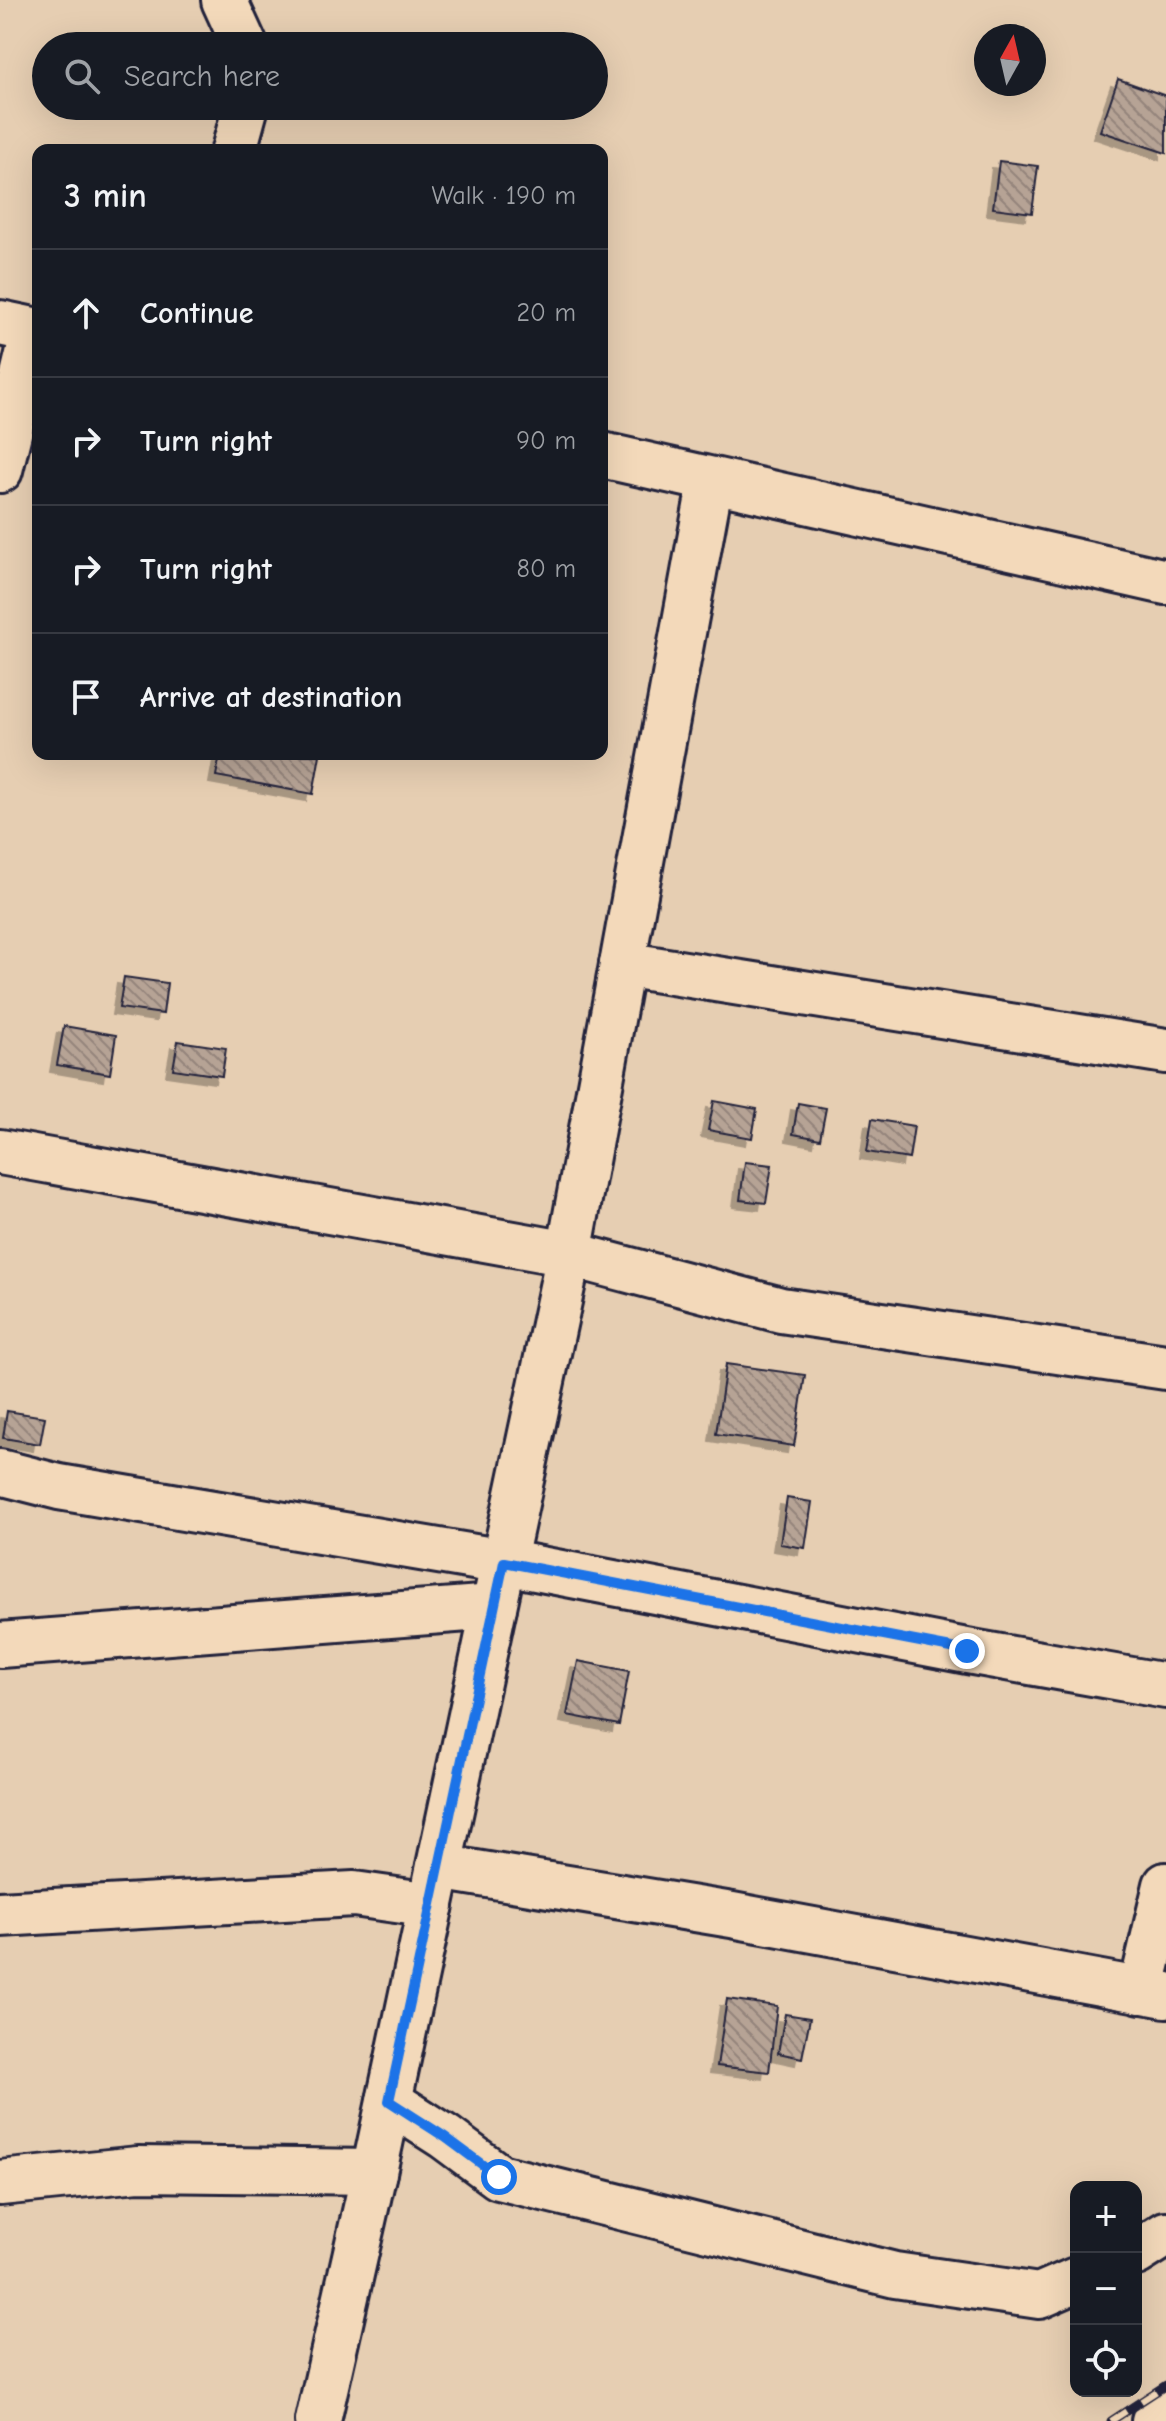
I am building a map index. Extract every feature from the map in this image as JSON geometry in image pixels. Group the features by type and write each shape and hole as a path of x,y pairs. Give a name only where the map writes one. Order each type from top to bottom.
{"street":[{"path":"224,0 239,32"},
{"path":"236,144 242,120"},
{"path":"0,470 24,328"},
{"path":"608,456 1166,582"},
{"path":"318,2421 569,1254 711,480"},
{"path":"622,964 1166,1051"},
{"path":"0,1152 569,1254 781,1310 1166,1367"},
{"path":"0,1472 59,1487 504,1562 1166,1686"},
{"path":"0,1645 494,1607"},
{"path":"0,1914 354,1894 435,1886 732,1915 1154,1993 1166,1885"},
{"path":"389,2101 499,2177 895,2275 1039,2296 1070,2283"},
{"path":"0,2183 138,2169 374,2172"},
{"path":"1142,2249 1166,2234"},
{"path":"1154,2421 1166,2413"}],"building":[{"path":"1118,79 1166,96 1166,153 1100,131"},
{"path":"999,161 1038,166 1032,213 993,208"},
{"path":"219,760 319,760 313,794 216,776"},
{"path":"124,977 167,983 163,1014 119,1008"},
{"path":"64,1026 116,1035 110,1074 57,1065"},
{"path":"178,1041 226,1048 222,1076 173,1069"},
{"path":"714,1101 757,1109 752,1138 708,1130"},
{"path":"798,1103 826,1108 820,1139 793,1134"},
{"path":"872,1119 914,1126 909,1159 867,1152"},
{"path":"745,1162 772,1165 766,1203 740,1200"},
{"path":"726,1364 805,1375 794,1446 716,1434"},
{"path":"7,1411 45,1417 40,1444 3,1438"},
{"path":"787,1498 812,1502 805,1548 780,1544"},
{"path":"578,1661 629,1671 619,1725 567,1715"},
{"path":"727,1999 777,2006 769,2072 717,2066"},
{"path":"785,2014 810,2018 802,2058 778,2053"}],"railway":[{"path":"1111,2421 1166,2385"}],"route":[{"path":"499,2177 389,2101 504,1562 967,1651"}]}
